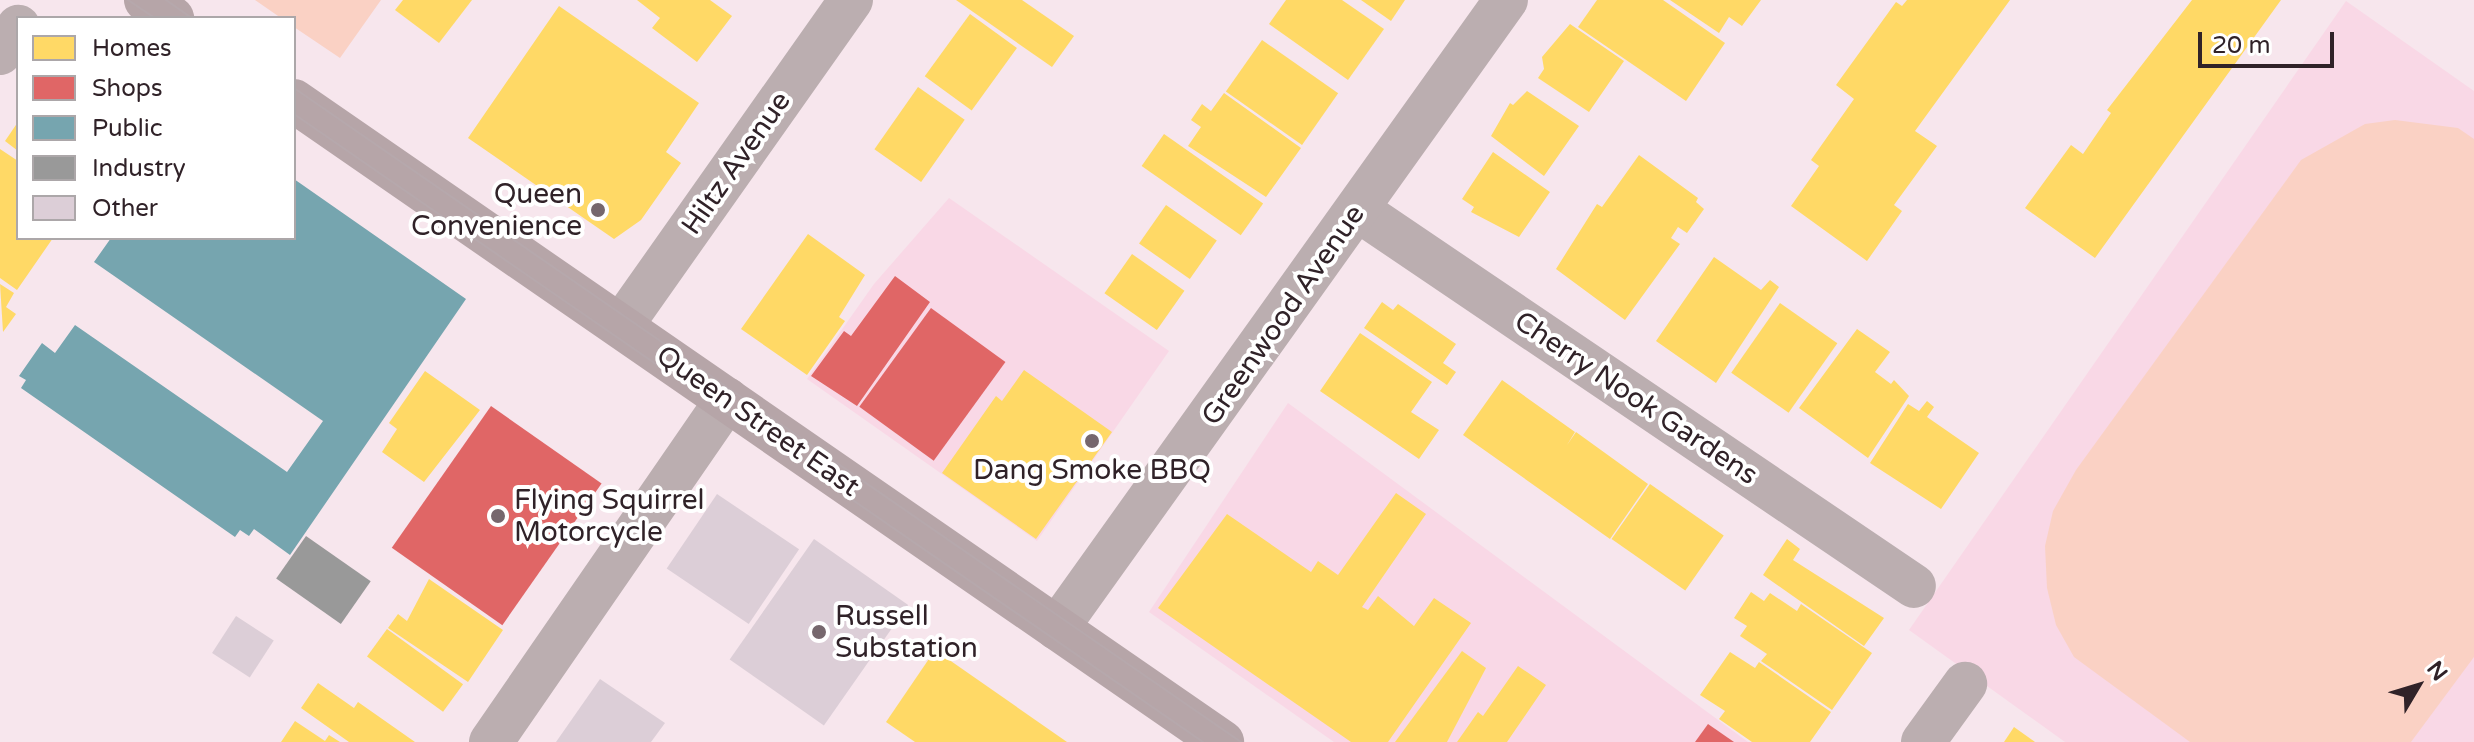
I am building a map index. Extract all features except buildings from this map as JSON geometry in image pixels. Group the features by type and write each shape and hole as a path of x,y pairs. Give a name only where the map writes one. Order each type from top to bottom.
{"main road":[{"path":"146,0 169,16"},
{"name":"Queen Street East","path":"296,102 1222,742"}],"street":[{"name":"Hiltz Avenue","path":"621,326 851,0"},
{"name":"Greenwood Avenue","path":"1057,628 1506,0"},
{"path":"0,53 16,30"},
{"name":"Cherry Nook Gardens","path":"1358,210 1914,586"},
{"path":"491,742 727,400"},
{"path":"1923,742 1965,684"}],"shaded area":[{"path":"255,0 381,0 340,58 296,28 296,16 278,16"},
{"path":"2346,1 2474,91 2474,742 2065,742 1909,630"},
{"path":"2395,120 2458,128 2474,139 2474,657 2411,742 2190,742 2074,657 2056,625 2047,588 2045,546 2053,511 2076,470 2301,160 2365,124"},
{"path":"949,198 1169,351 1037,541 807,379 874,284"},
{"path":"1288,403 1748,742 1334,742 1149,612"}],"tram line":[{"path":"128,0 152,16"},
{"path":"166,0 189,16"},
{"path":"296,89 1241,742"},
{"path":"296,115 1203,742"}],"place":[{"name":"Queen Convenience","path":"598,210"},
{"name":"Dang Smoke BBQ","path":"1092,441"},
{"name":"Flying Squirrel Motorcycle","path":"498,516"},
{"name":"Russell Substation","path":"819,632"}]}
